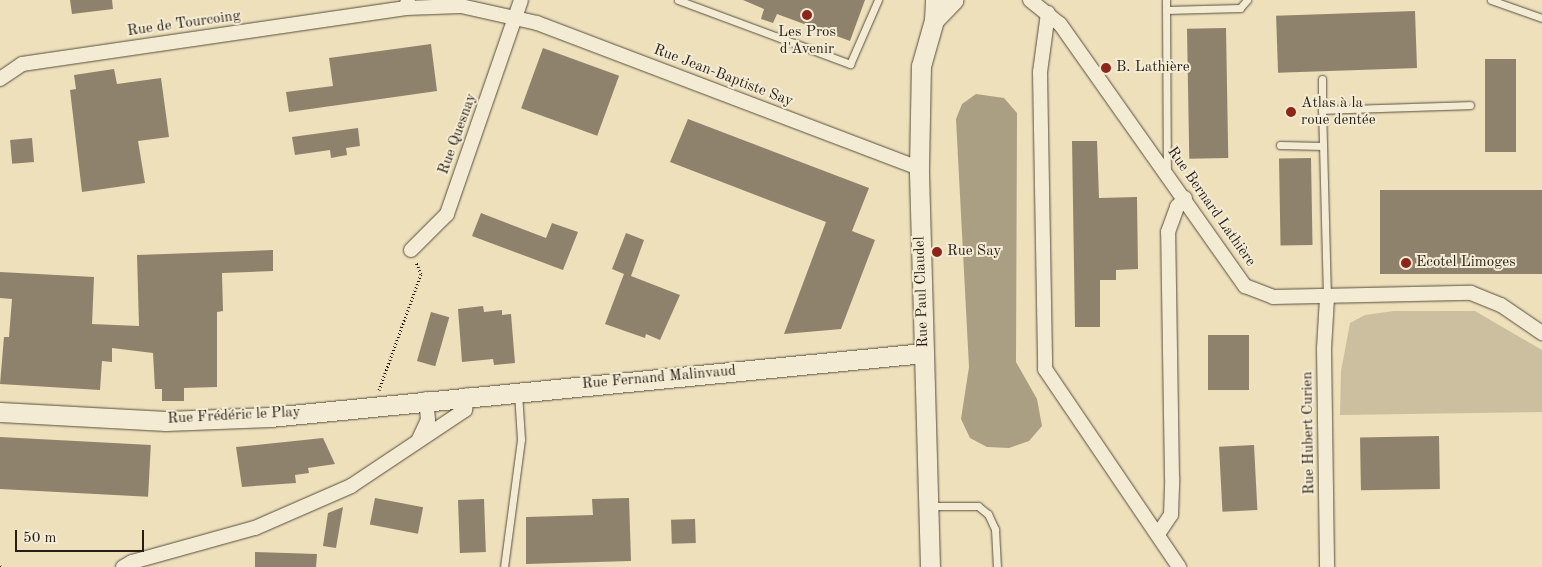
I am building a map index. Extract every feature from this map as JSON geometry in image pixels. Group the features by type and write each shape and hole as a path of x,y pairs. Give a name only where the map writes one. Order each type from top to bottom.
{"street":[{"path":"515,16 520,0"},
{"name":"Rue Paul Claudel","path":"930,567 919,168 921,66 934,20 935,0"},
{"name":"Rue Paul Claudel","path":"934,20 953,0"},
{"name":"Rue Bernard Lathière","path":"1034,1 1060,24 1185,198 1245,286 1273,297 1327,298 1471,293 1500,305 1542,333"},
{"name":"Rue de Tourcoing","path":"0,79 22,64 407,4 461,6 515,16"},
{"path":"1048,13 1040,72 1045,369 1179,567"},
{"name":"Rue Jean-Baptiste Say","path":"515,16 919,168"},
{"name":"Rue Quesnay","path":"411,250 447,214 515,16"},
{"path":"1158,534 1171,515 1168,232 1177,206 1185,198"},
{"name":"Rue Hubert Curien","path":"1327,298 1324,348 1327,567"},
{"name":"Rue Fernand Malinvaud","path":"467,396 924,353"},
{"path":"123,567 132,562 255,528 352,486 465,410 467,396"},
{"name":"Rue Frédéric le Play","path":"0,412 117,420 213,420 467,396"},
{"path":"417,442 427,425 426,399"}],"lane":[{"path":"678,0 850,64 878,0"},
{"path":"1166,0 1166,172"},
{"path":"1166,10 1240,8 1247,0"},
{"path":"1491,0 1542,18"},
{"path":"1322,79 1327,298"},
{"path":"1322,110 1470,105"},
{"path":"1280,145 1323,146"},
{"path":"504,567 520,440 518,390"},
{"path":"928,506 978,506 988,514 995,529 997,567"}],"path":[{"path":"380,387 422,274 411,250"}],"shaded area":[{"path":"976,94 1004,98 1017,113 1016,362 1037,399 1042,426 1029,441 1009,448 987,447 970,438 961,419 969,367 956,119 962,104"},
{"path":"1394,311 1475,311 1542,350 1542,412 1340,415 1341,371 1350,323 1365,315"}],"building":[{"path":"70,0 112,0 113,9 72,14"},
{"path":"743,0 865,0 850,41 777,14 773,23 761,19 764,9"},
{"path":"1415,11 1417,68 1278,73 1276,16"},
{"path":"1226,28 1228,158 1189,159 1187,29"},
{"path":"431,44 437,91 289,112 286,92 333,86 329,58"},
{"path":"543,48 619,76 597,136 521,108"},
{"path":"1485,59 1516,59 1516,152 1485,152"},
{"path":"114,69 117,84 161,78 169,137 138,141 145,183 82,192 70,90 76,89 74,75"},
{"path":"688,119 869,188 852,231 875,240 841,329 784,334 826,222 670,162"},
{"path":"358,128 360,146 346,148 347,155 331,158 330,150 295,155 292,137"},
{"path":"32,138 34,162 12,164 10,140"},
{"path":"1072,141 1097,141 1099,198 1137,197 1138,269 1116,270 1116,280 1100,280 1100,327 1075,327"},
{"path":"1311,158 1313,245 1281,246 1279,159"},
{"path":"1380,190 1542,190 1542,274 1380,274"},
{"path":"481,213 546,238 552,223 578,232 563,270 472,236"},
{"path":"626,233 644,240 631,276 680,295 660,340 646,334 645,338 605,324 624,274 612,269"},
{"path":"273,250 273,271 222,273 223,311 217,312 217,387 184,388 184,401 162,401 162,389 155,389 153,353 112,348 112,362 102,361 100,390 0,384 4,337 9,337 12,299 0,298 0,272 94,277 92,324 139,326 137,255"},
{"path":"483,306 484,312 502,310 502,315 511,314 515,363 494,365 493,359 462,362 458,309"},
{"path":"431,312 449,317 435,366 417,361"},
{"path":"1208,335 1249,335 1249,390 1208,390"},
{"path":"1439,436 1440,489 1361,490 1360,437"},
{"path":"0,437 151,445 148,497 0,489"},
{"path":"323,438 335,464 308,468 309,473 295,475 296,483 242,487 236,447"},
{"path":"1254,445 1257,510 1222,512 1219,447"},
{"path":"375,498 423,507 418,534 370,525"},
{"path":"629,498 631,561 526,564 526,517 593,515 592,499"},
{"path":"484,499 486,552 460,553 458,500"},
{"path":"343,507 336,548 323,546 328,513"},
{"path":"695,519 696,543 672,544 671,520"},
{"path":"255,552 317,554 316,567 255,567"}],"place":[{"name":"Les Pros d'Avenir","path":"807,15"},
{"name":"B. Lathière","path":"1106,68"},
{"name":"Atlas à la roue dentée","path":"1291,112"},
{"name":"Rue Say","path":"937,252"},
{"name":"Ecotel Limoges","path":"1406,263"}]}
